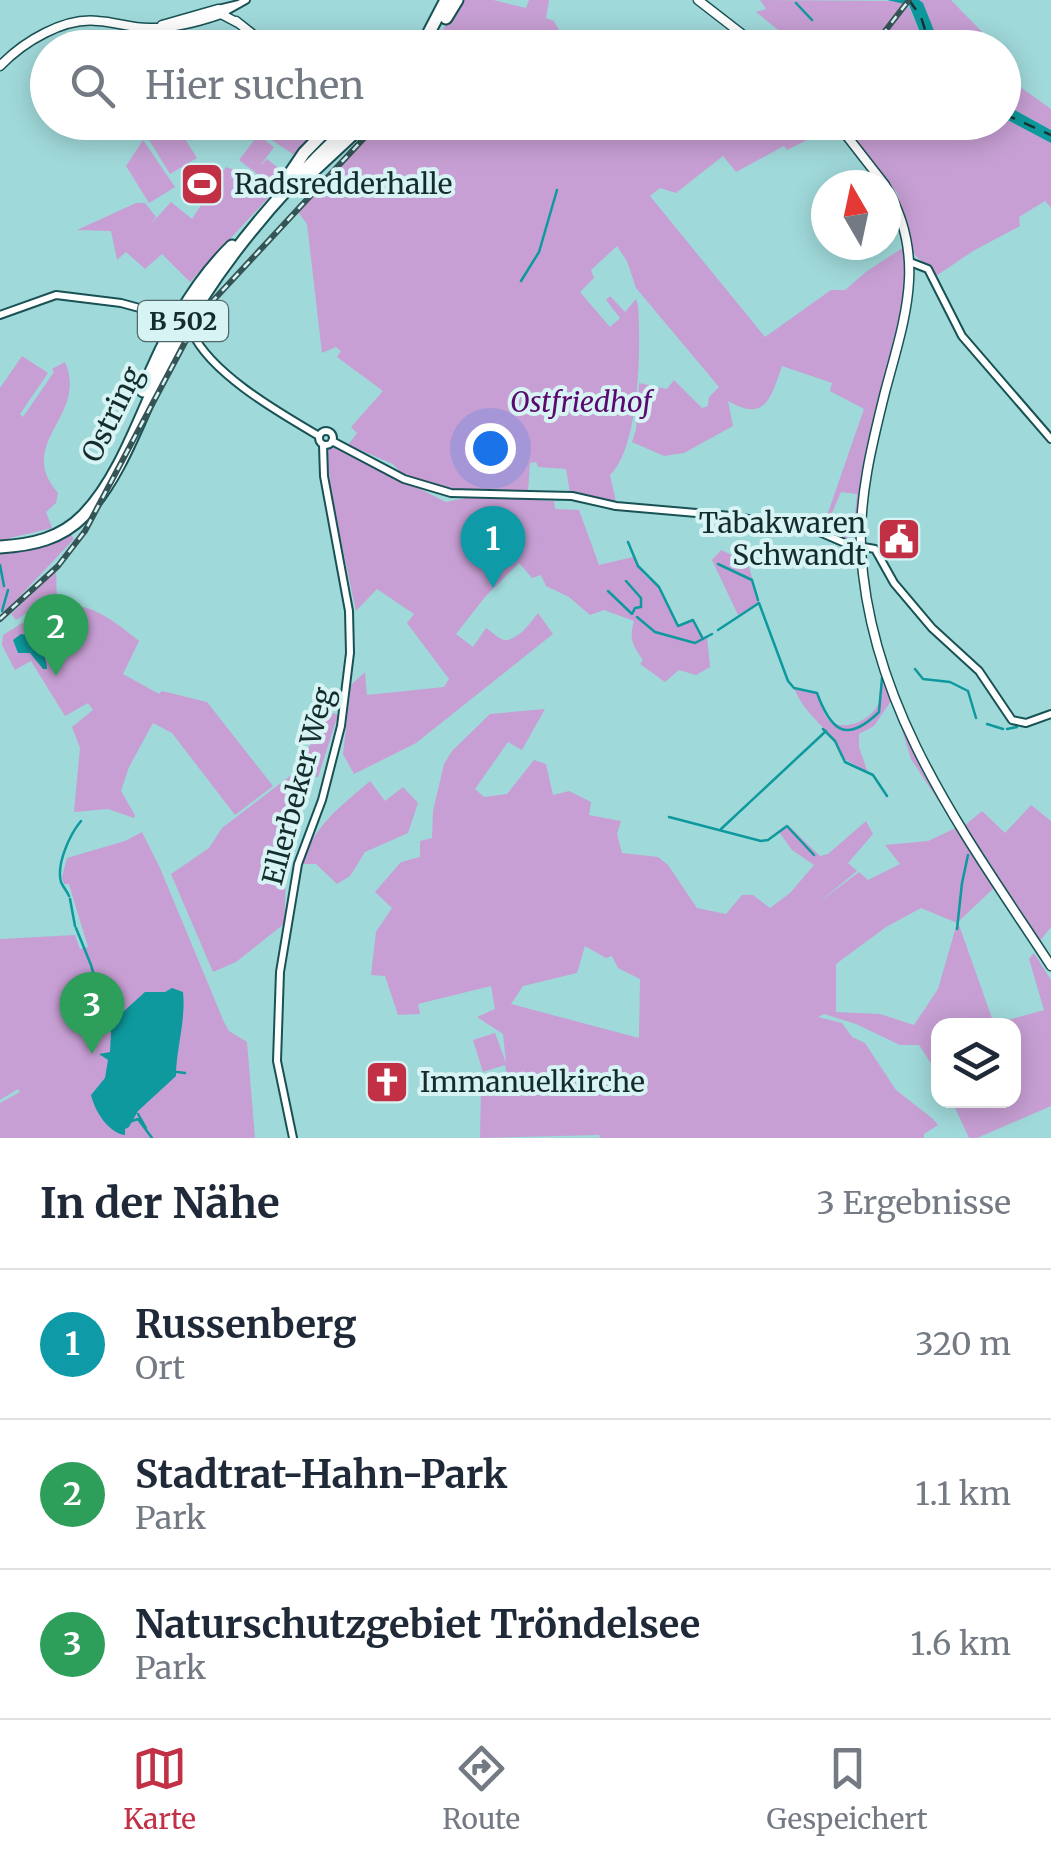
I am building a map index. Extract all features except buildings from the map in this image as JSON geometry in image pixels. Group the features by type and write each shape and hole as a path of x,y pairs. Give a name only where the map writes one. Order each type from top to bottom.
{"highway":[{"path":"436,30 448,0"},
{"path":"433,30 448,0"},
{"path":"279,196 315,140"},
{"name":"Ostring","path":"5,544 52,537 82,517 109,479 188,320 241,242 330,140"},
{"path":"183,327 188,305 215,266 241,242"},
{"path":"141,408 183,327 241,242"}],"main road":[{"path":"698,0 737,30"},
{"path":"56,30 70,23 95,20 148,28 222,12 247,30"},
{"path":"0,66 30,43"},
{"path":"850,140 873,170"},
{"path":"901,222 910,262 910,292 866,473 861,546 876,645 906,731 946,805 1051,966"}],"street":[{"path":"222,12 243,2"},
{"path":"238,23 235,11 243,2"},
{"path":"910,262 928,269 962,336 1051,440"},
{"path":"0,315 56,295 121,302 183,327 248,390 319,436 328,432 332,441 404,479 451,493 572,496 616,506 817,531 861,546 878,553 894,583 932,628 986,679 1012,720 1026,723 1051,714"},
{"name":"Ellerbeker Weg","path":"293,1138 277,1061 280,967 298,864 322,800 341,726 350,653 348,598 319,436"},
{"path":"323,445 332,441"}],"green space":[{"path":"460,0 493,0 526,8 529,0 549,0 546,18 554,21 559,30 443,30"},
{"path":"760,0 899,1 909,6 919,30 778,30 756,12 766,9"},
{"path":"919,0 951,0 980,30 928,30"},
{"path":"1021,88 1051,109 1051,130 1021,113"},
{"path":"1021,127 1051,143 1051,208 1045,201 1019,217 1020,226 936,276 914,254 901,207 901,170 878,170 854,140 1021,140"},
{"path":"143,140 175,187 149,203 126,166"},
{"path":"149,140 186,140 197,158 170,174"},
{"path":"254,140 265,140 274,147 260,166 267,159 280,169 269,183 239,160"},
{"path":"271,140 310,140 296,156"},
{"name":"Ostfriedhof","path":"366,140 807,140 787,150 784,146 736,172 723,156 676,193 660,188 650,196 765,337 831,290 845,290 884,260 901,260 904,247 906,301 855,535 842,540 831,533 834,529 850,530 854,524 857,494 841,492 823,527 864,409 830,391 832,383 782,366 765,403 751,409 728,401 733,426 684,453 664,456 632,442 639,383 667,389 674,380 702,408 708,406 709,397 719,387 636,288 617,246 591,270 594,278 580,292 610,327 620,318 606,300 610,296 625,312 636,299 638,305 633,419 620,461 610,475 616,502 570,493 566,469 538,467 536,462 530,463 528,491 453,489 403,475 393,464 348,445 357,433 351,427 383,391 337,357 341,351 336,347 322,353 307,224 298,212"},
{"path":"226,167 246,174 270,190 271,195 190,282 162,254 145,269 126,252 117,260 111,231 77,230 136,203 145,203 156,217 151,224 171,202 192,219"},
{"path":"22,356 48,373 20,414 23,417 54,372 52,369 65,362 70,381 68,398 44,459 47,475 58,493 56,503 46,512 52,528 10,538 10,549 69,532 74,539 3,614 0,388"},
{"path":"336,447 446,502 471,497 554,501 555,509 579,510 599,565 633,557 644,575 659,587 678,625 693,620 703,638 707,637 710,667 696,675 679,670 665,682 640,664 643,660 632,637 634,621 604,610 590,615 569,597 546,586 541,575 532,578 519,563 456,634 473,647 486,628 499,637 512,639 538,613 553,634 416,743 354,774 343,754 351,685 365,672 367,695 444,687 449,679 407,623 414,614 377,589 356,611 326,451"},
{"path":"721,550 748,563 759,603 738,615 712,560"},
{"path":"56,570 57,605 91,609 139,641 123,674 159,694 162,691 207,702 273,786 235,815 172,733 153,723 121,791 134,818 108,809 74,812 80,748 72,727 93,710 88,703 65,716 31,661 15,670 2,645 3,635 35,615 31,610 16,620 11,614"},
{"path":"882,678 891,701 874,726 859,734 868,773 841,757 832,738 804,707 794,688 817,693 828,720 845,725 859,722 876,708"},
{"path":"545,709 522,750 508,742 475,789 484,797 507,794 534,760 546,764 553,795 569,791 591,802 589,815 621,821 617,834 622,853 658,857 668,865 697,908 726,914 742,895 753,895 770,908 790,893 814,865 792,850 779,832 788,825 820,856 828,854 866,821 873,834 848,863 857,871 818,903 859,872 868,880 900,864 885,845 928,841 958,827 996,886 958,922 992,1018 931,1018 931,1063 919,1045 900,1045 856,1024 824,1014 818,1017 842,1023 852,1037 865,1043 896,1090 938,1125 924,1138 480,1138 481,1086 507,1074 505,1065 483,1072 473,1040 495,1033 506,1063 503,1034 477,1017 495,1009 491,986 418,1004 420,1014 398,1015 385,976 371,975 376,932 392,908 375,892 401,862 420,857 420,841 432,838 433,811 444,764 490,714","holes":["921,908 957,923 938,989 914,1025 880,1014 836,1012 836,964 886,927","585,946 606,958 612,956 618,968 640,979 639,1038 511,1004 523,986 577,973"]},
{"path":"330,712 338,715 318,777 298,774 298,765"},
{"path":"898,717 956,824 955,826 911,759"},
{"path":"294,773 301,812 287,874 284,924 236,962 213,972 171,874 209,848 222,828"},
{"path":"370,781 385,801 403,787 418,803 408,833 365,852 350,876 337,884 316,864 302,864 321,828"},
{"path":"1031,805 1051,821 1051,927 1039,942 964,826 982,811 1005,833"},
{"path":"142,832 224,1022 229,1031 247,1042 255,1138 0,1138 0,1103 20,1092 18,1089 0,1100 0,939 75,935 80,949 88,947 69,884 64,884 62,877 67,858"},
{"path":"1034,953 1051,980 1051,1106 969,1138 955,1108 1021,1108 1021,1018 1015,1018 1044,1010 1029,959"}],"water":[{"path":"887,0 919,0 934,30 919,30 909,5"},
{"path":"1021,113 1051,130 1051,143 1021,127"},
{"path":"21,634 35,640 47,669 30,653 18,653 13,640"},
{"path":"172,988 183,992 184,1003 176,1076 138,1111 125,1135 119,1133 104,1121 91,1095 105,1078 108,1060 99,1054 110,1052 111,1032 105,1014 113,1021 145,992"}],"waterway":[{"path":"796,3 812,20"},
{"path":"521,281 539,252 557,190"},
{"path":"628,542 638,566 659,587 678,626 693,620 703,639"},
{"path":"718,564 752,580 758,600"},
{"path":"0,565 4,586"},
{"path":"608,591 632,614 641,607 641,598 626,581"},
{"path":"2,611 8,590"},
{"path":"718,630 759,603 788,681 794,688 817,693 828,716 841,729 857,728 879,712 882,678"},
{"path":"637,617 655,632 695,643 712,634"},
{"path":"915,669 923,679 950,682 968,691 976,718"},
{"path":"987,724 1003,729"},
{"path":"1007,729 1017,727"},
{"path":"823,729 835,741 845,762 873,775 887,796"},
{"path":"721,829 826,731"},
{"path":"669,817 761,841 787,826 814,855"},
{"path":"69,896 61,882 60,867 81,821"},
{"path":"957,929 968,855"},
{"path":"70,899 75,926"},
{"path":"76,928 105,1014"},
{"path":"177,1072 185,1073"},
{"path":"138,1114 146,1128"},
{"path":"132,1121 138,1119 152,1138"}],"ferry route":[{"path":"909,0 925,30"},
{"path":"1021,122 1051,135"}],"railway":[{"path":"886,30 909,0"},
{"path":"0,619 58,566 85,531 192,329 208,306 362,140"}],"place":[{"name":"Radsredderhalle","path":"202,184"},
{"name":"Tabakwaren Schwandt","path":"899,539"},
{"name":"Russenberg","path":"493,588"},
{"name":"Stadtrat-Hahn-Park","path":"56,676"},
{"name":"Naturschutzgebiet Tröndelsee","path":"92,1054"},
{"name":"Immanuelkirche","path":"387,1082"}]}
